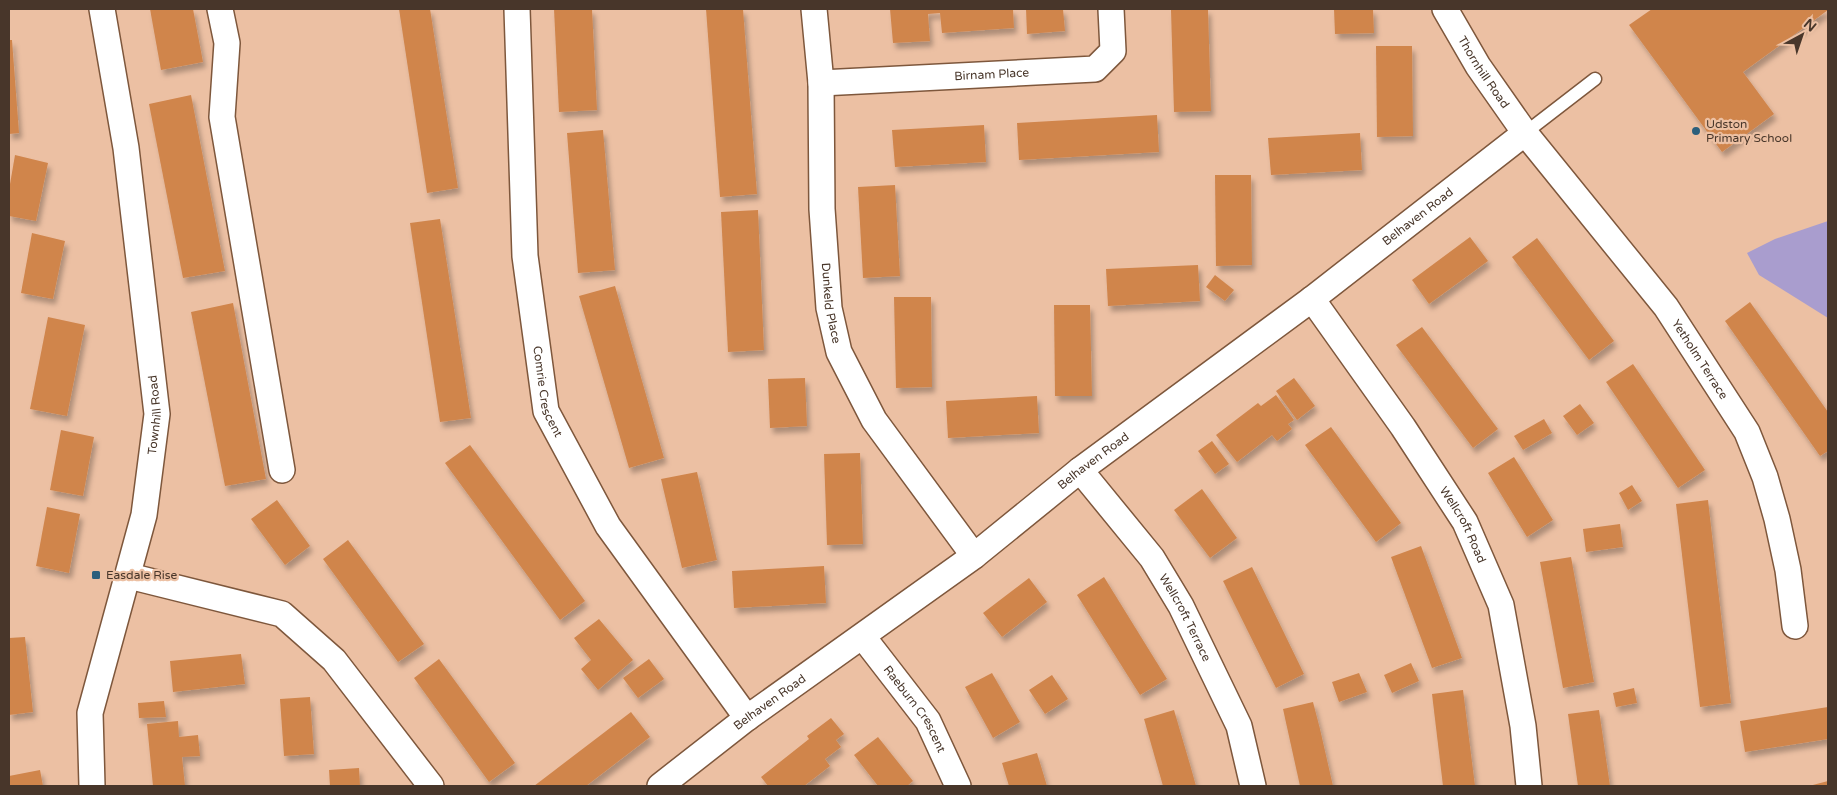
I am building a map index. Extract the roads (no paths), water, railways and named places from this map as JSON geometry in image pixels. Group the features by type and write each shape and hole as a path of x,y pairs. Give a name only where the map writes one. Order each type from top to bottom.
{"street":[{"name":"Townhill Road","path":"92,786 90,713 129,576 144,515 157,414 126,148 102,9"},
{"path":"220,9 227,43 222,117 282,470"},
{"name":"Comrie Crescent","path":"516,9 525,256 546,411 608,526 747,718"},
{"name":"Dunkeld Place","path":"814,9 821,83 822,209 829,308 839,352 883,434 974,556"},
{"name":"Birnam Place","path":"821,83 1095,70 1113,51 1111,9"},
{"name":"Thornhill Road","path":"1445,9 1478,66 1525,133"},
{"name":"Belhaven Road","path":"660,786 747,718 974,556 1080,470 1312,299 1525,133"},
{"name":"Yetholm Terrace","path":"1525,133 1666,307 1747,432 1765,477 1777,518 1788,570 1795,626"},
{"name":"Wellcroft Road","path":"1312,299 1403,427 1466,522 1501,605 1523,726 1529,786"},
{"name":"Wellcroft Terrace","path":"1080,470 1152,558 1181,606 1239,726 1253,786"},
{"path":"129,576 282,614 334,660 431,786"},
{"name":"Raeburn Crescent","path":"862,636 928,721 958,786"}],"lane":[{"path":"1525,133 1595,79"}],"place":[{"name":"Udston Primary School","path":"1696,131"},
{"name":"Easdale Rise","path":"96,575"}]}
